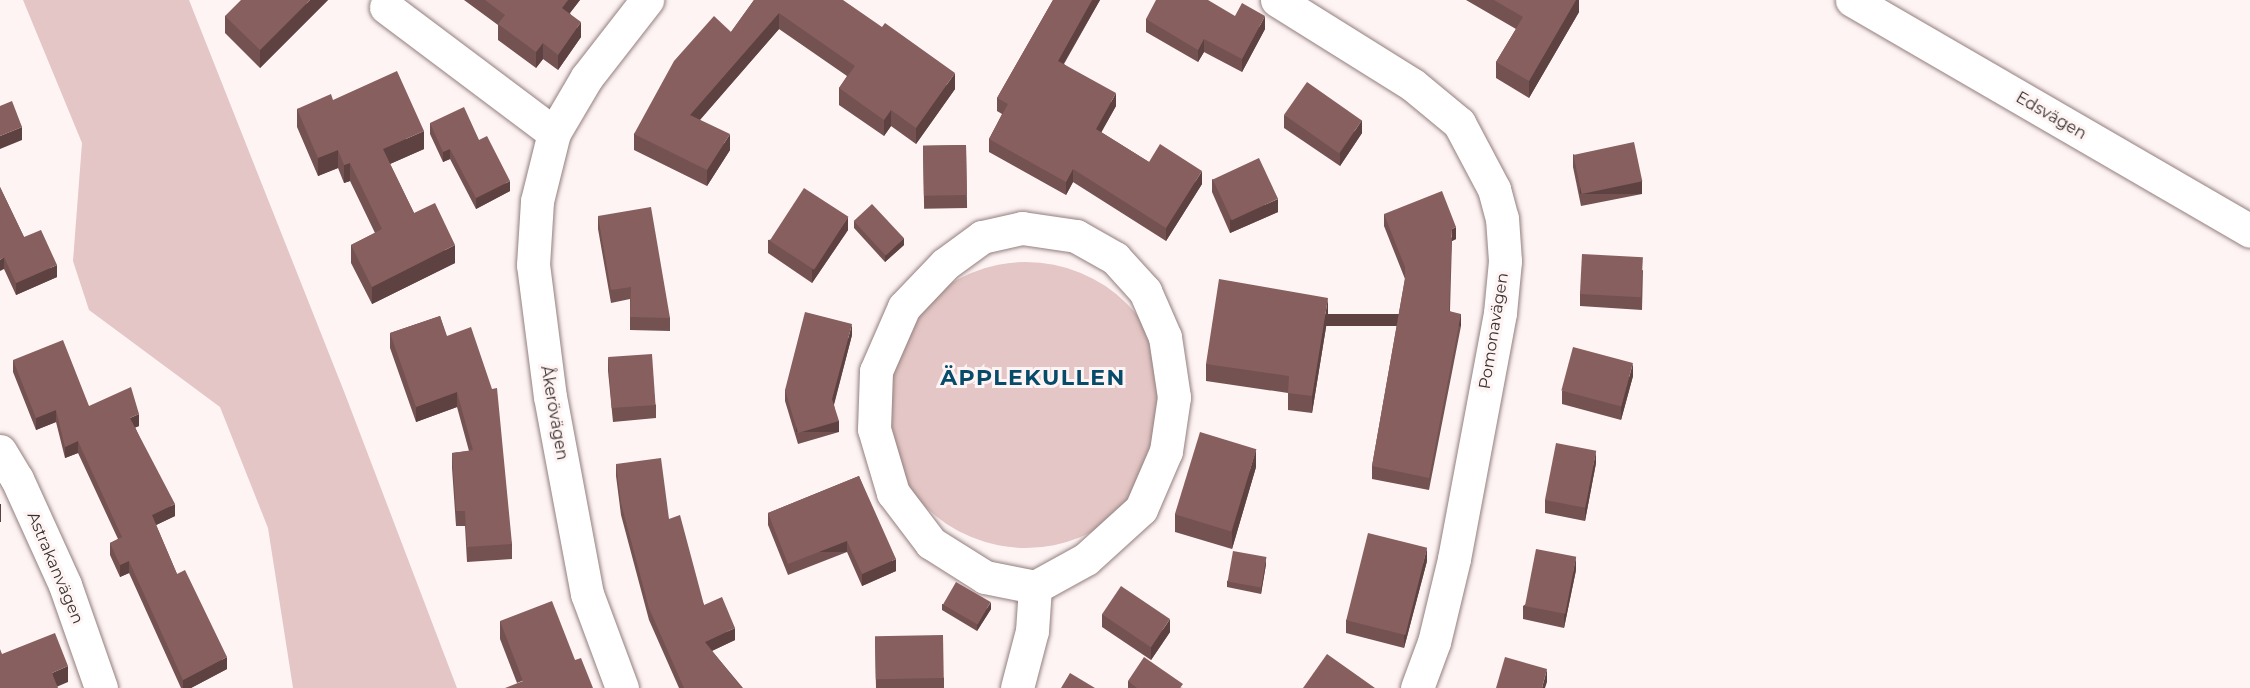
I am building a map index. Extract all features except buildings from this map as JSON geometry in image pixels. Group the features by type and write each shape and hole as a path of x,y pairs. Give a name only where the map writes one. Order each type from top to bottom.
{"street":[{"name":"Åkerövägen","path":"622,688 587,594 549,397 533,265 537,201 554,133 587,77 647,0"},
{"name":"Pomonavägen","path":"1277,0 1413,85 1459,123 1494,189 1502,218 1505,261 1500,313 1454,559 1434,642 1417,688"},
{"name":"Edsvägen","path":"1852,0 2250,231"},
{"path":"386,7 554,133"},
{"path":"1022,228 1076,236 1115,258 1145,291 1165,337 1174,396 1166,451 1141,509 1086,559 1035,587 985,577 932,543 893,493 874,429 876,370 904,307 945,264 982,237 1022,228"},
{"name":"Astrakanvägen","path":"0,451 17,480 65,585 101,688"},
{"path":"1017,688 1032,631 1035,587"}],"shaded area":[{"path":"23,0 189,0 345,394 457,688 293,688 268,528 220,407 89,310 73,261 82,143"},
{"path":"1026,262 1054,265 1081,273 1117,294 1137,314 1152,338 1163,363 1169,405 1166,433 1158,460 1137,496 1117,516 1093,531 1068,542 1026,548 998,545 971,537 935,516 915,496 900,472 889,447 883,405 886,377 894,350 915,314 935,294 959,279 984,268"}],"district":[{"name":"ÄPPLEKULLEN","path":"1033,378"}]}
